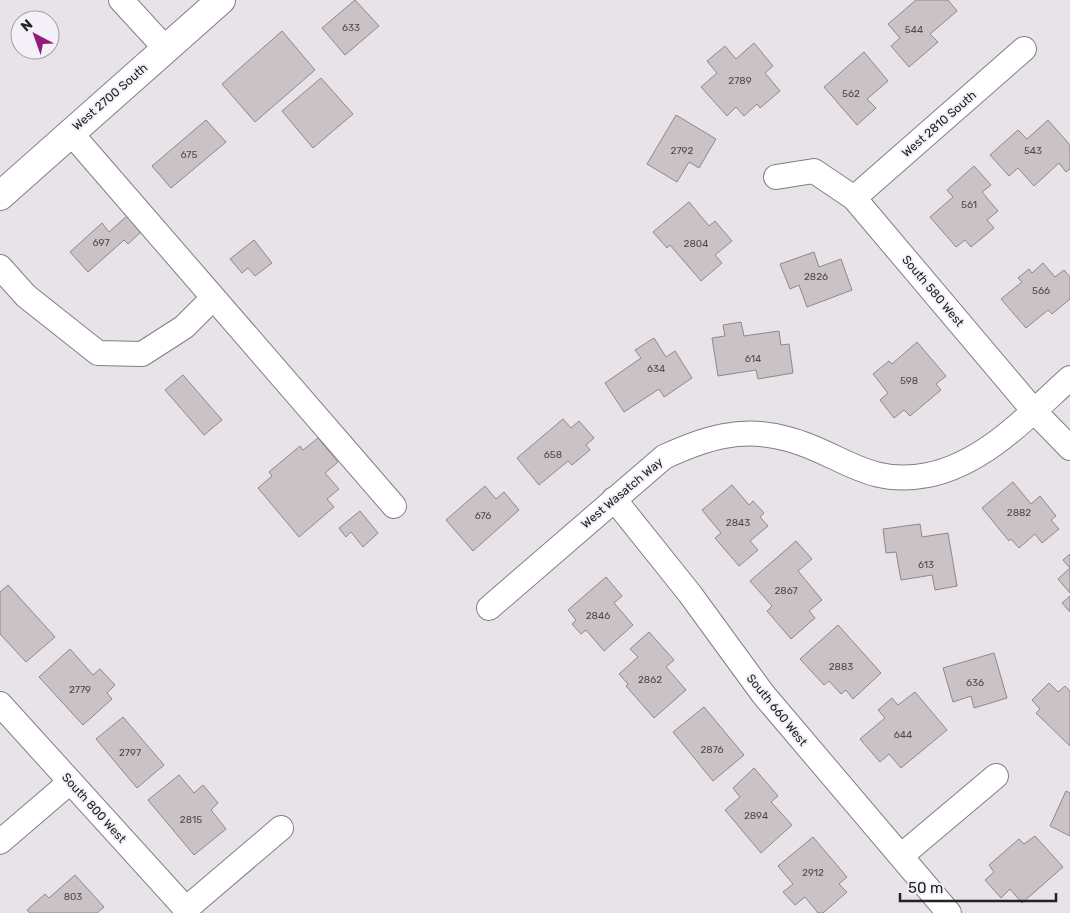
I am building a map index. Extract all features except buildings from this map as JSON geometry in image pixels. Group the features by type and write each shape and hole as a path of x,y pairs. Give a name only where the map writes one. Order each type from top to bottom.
{"main road":[{"name":"West 2700 South","path":"0,194 221,0"}],"street":[{"path":"121,0 166,48"},
{"name":"West 2810 South","path":"854,198 1024,49"},
{"path":"70,132 394,506"},
{"name":"South 580 West","path":"776,177 814,171 854,198 1034,411 1070,448"},
{"path":"0,267 26,296 98,353 142,354 184,327 213,298"},
{"name":"West Wasatch Way","path":"489,608 664,457 693,443 725,434 756,434 788,439 868,473 900,478 929,475 959,464 985,450 1034,411 1070,378"},
{"name":"South 660 West","path":"614,499 690,594 763,694 949,913"},
{"name":"South 800 West","path":"0,704 187,911"},
{"path":"900,856 996,776"},
{"path":"0,842 70,782"},
{"path":"187,911 281,828"}]}
